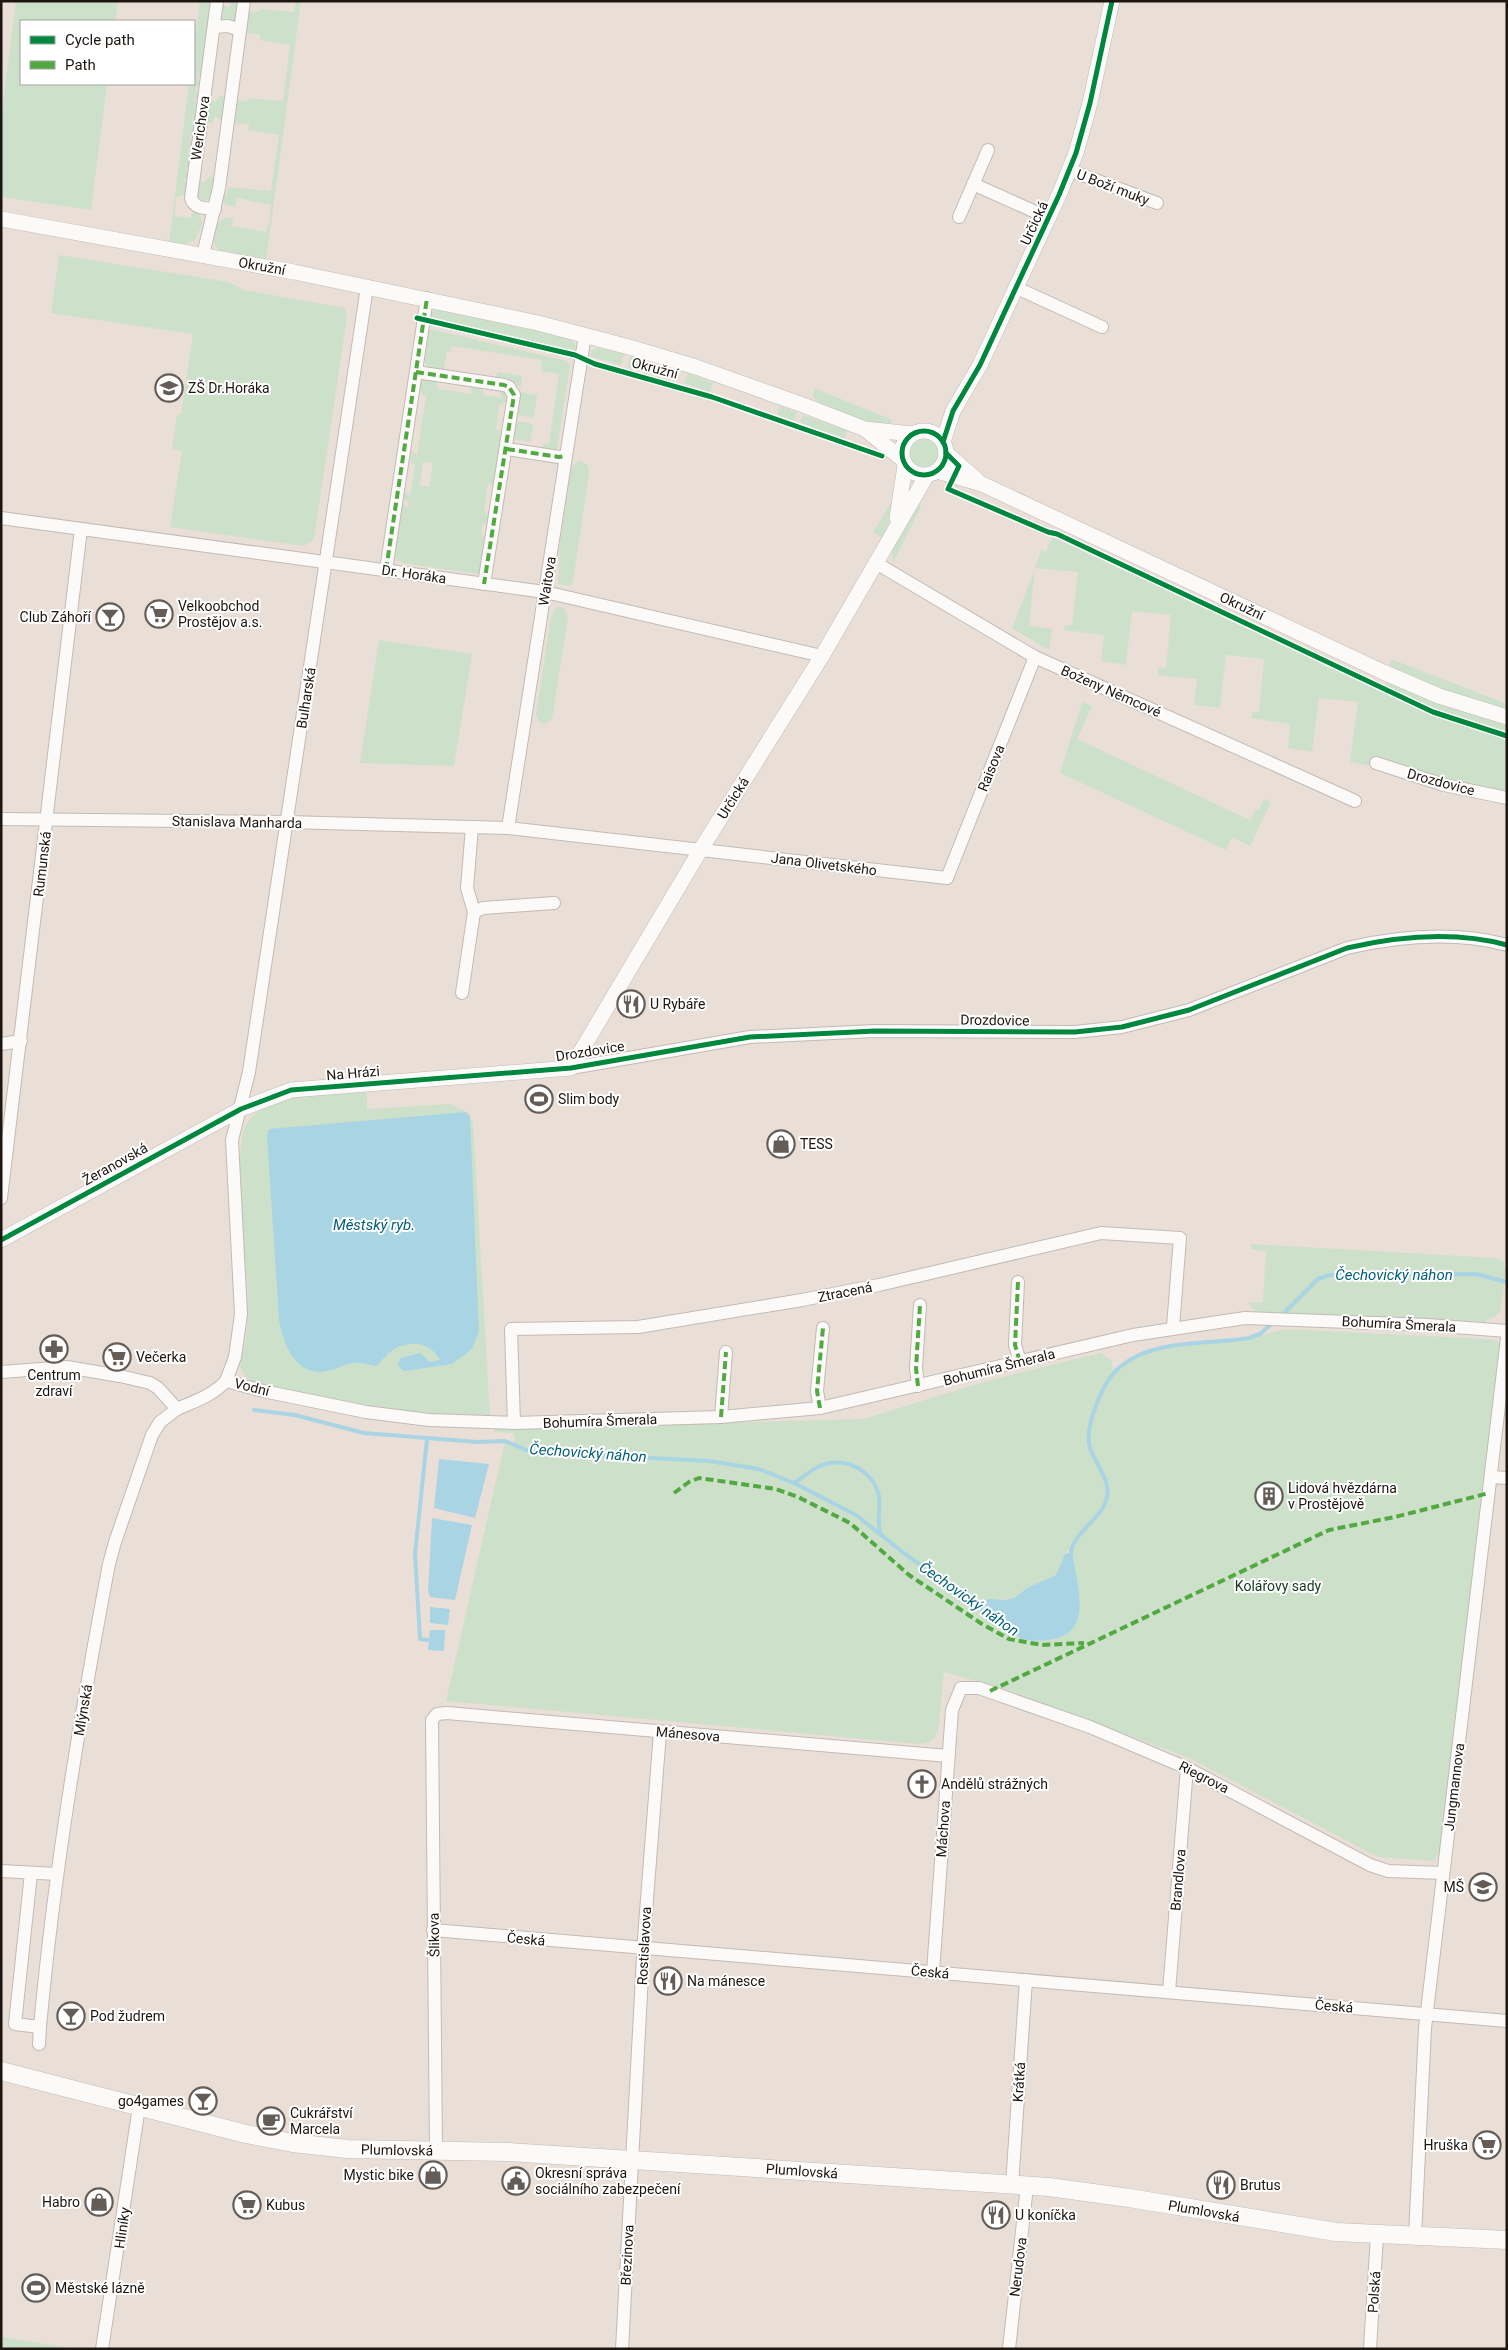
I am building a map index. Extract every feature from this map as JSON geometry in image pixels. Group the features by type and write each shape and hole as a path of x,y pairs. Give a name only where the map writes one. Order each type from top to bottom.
{"main road":[{"name":"Plumlovská","path":"1,2071 246,2134 293,2143 347,2149 436,2150 633,2160 1019,2185 1120,2196 1308,2229 1377,2235 1507,2240"}],"street":[{"name":"Werichova","path":"215,209 199,207 191,198 217,1"},
{"name":"Werichova","path":"202,255 215,209 244,1"},
{"name":"Určická","path":"944,447 953,411 972,380 1017,288 1069,170 1090,103 1112,1"},
{"path":"214,27 228,26 240,30"},
{"path":"959,217 988,150"},
{"name":"U Boží muky","path":"1069,170 1157,203"},
{"path":"973,184 1049,218"},
{"name":"Okružní","path":"1,219 427,298 586,335 696,367 865,429 918,432"},
{"name":"Bulharská","path":"241,1109 250,1072 367,286"},
{"path":"1017,288 1102,327"},
{"path":"386,570 427,298"},
{"name":"Waitova","path":"508,828 586,335"},
{"path":"416,372 509,387 514,395 507,449 484,584"},
{"name":"Určická","path":"918,432 953,411"},
{"name":"Okružní","path":"865,429 904,462"},
{"path":"918,432 935,434 944,447 944,463 932,473 913,473 904,462 904,443 918,432"},
{"name":"Okružní","path":"944,447 982,484"},
{"path":"507,449 559,457 566,456"},
{"name":"Určická","path":"895,529 904,462"},
{"name":"Určická","path":"571,1068 702,849 822,656 895,529 932,473"},
{"name":"Okružní","path":"932,473 982,484 1383,672 1439,696 1507,716"},
{"name":"Dr. Horáka","path":"1,518 545,592 822,656"},
{"name":"Rumunská","path":"1,1198 81,529"},
{"name":"Boženy Němcové","path":"876,563 1035,657 1355,801"},
{"name":"Raisova","path":"947,878 1035,657"},
{"name":"Drozdovice","path":"1376,763 1444,785 1507,798"},
{"name":"Stanislava Manharda","path":"1,819 287,822 508,828 702,849"},
{"path":"462,993 474,912 467,888 472,827"},
{"name":"Jana Olivetského","path":"702,849 947,878"},
{"path":"474,912 483,908 554,903"},
{"name":"Drozdovice","path":"470,1076 571,1068 750,1037 875,1031 1075,1032 1122,1027 1173,1016 1347,948 1373,942 1444,937 1481,940 1507,945"},
{"path":"1,1044 21,1041"},
{"name":"Na Hrázi","path":"241,1109 291,1090 470,1076"},
{"path":"226,1381 231,1370 240,1331 232,1140 241,1109"},
{"name":"Žeranovská","path":"1,1240 241,1109"},
{"name":"Ztracená","path":"514,1423 511,1329 638,1327 802,1300 879,1285 1101,1234 1180,1238 1172,1328"},
{"path":"1018,1282 1015,1345 1020,1362"},
{"path":"918,1386 916,1368 920,1305"},
{"name":"Bohumíra Šmerala","path":"492,1423 721,1417 820,1408 1133,1334 1260,1318 1507,1331"},
{"path":"820,1408 817,1391 823,1328"},
{"name":"Jungmannova","path":"1415,2236 1426,2014 1507,1338"},
{"path":"721,1417 726,1352"},
{"path":"1,1372 67,1367 120,1376 150,1383 158,1388 176,1409"},
{"name":"Vodní","path":"176,1409 205,1398 226,1381 263,1391 366,1412 430,1420 492,1423"},
{"name":"Mlýnská","path":"39,2044 57,1874 84,1704 115,1542 152,1435 160,1422 176,1409"},
{"path":"1491,1477 1507,1478"},
{"name":"Riegrova","path":"961,1688 970,1686 990,1691 1090,1727 1187,1768 1370,1865 1388,1871 1443,1873"},
{"name":"Máchova","path":"933,1972 952,1710 961,1688"},
{"name":"Mánesova","path":"432,1720 437,1714 447,1713 948,1756"},
{"name":"Šlikova","path":"432,1720 436,2150"},
{"name":"Rostislavova","path":"633,2160 644,1949 660,1732"},
{"name":"Brandlova","path":"1169,1992 1187,1768"},
{"path":"1,1871 57,1874"},
{"path":"31,1873 15,2024 40,2027"},
{"name":"Česká","path":"434,1930 1507,2021"},
{"name":"Krátká","path":"1019,2185 1026,1980"},
{"name":"Hliníky","path":"102,2349 139,2107"},
{"name":"Březinova","path":"622,2349 633,2160"},
{"name":"Nerudova","path":"1009,2349 1019,2185"},
{"name":"Polská","path":"1370,2349 1377,2235"}],"green space":[{"path":"16,1 118,1 115,20 20,20 20,85 107,85 91,210 1,197 1,119"},
{"path":"200,1 212,1 202,72 197,79 201,83 195,90 200,94 194,101 199,105 195,131 189,138 194,142 188,149 192,152 187,160 191,163 185,170 190,174 184,181 188,185 185,194 176,197 175,216 191,218 193,210 200,214 202,224 195,240 181,245 169,243 189,85 195,85 195,38"},
{"path":"233,1 238,5 236,22 229,19 217,20 219,2 228,8"},
{"path":"296,1 301,1 266,261 235,256 219,250 216,246 213,235 217,224 226,218 233,218 232,226 266,232 267,225 269,225 271,205 237,198 235,207 232,207 224,202 221,195 227,195 228,187 271,191 279,135 248,130 249,124 235,123 237,100 247,101 248,99 244,98 283,101 290,45 260,40 260,35 246,33 249,11 259,12 260,9 294,12"},
{"path":"220,95 227,99 224,122 215,116 212,125 205,119 207,96 215,102"},
{"path":"210,176 216,180 211,199 203,201 196,197 196,177 204,183"},
{"path":"59,255 229,282 244,290 345,308 347,317 314,539 304,546 170,527 182,451 172,449 177,414 181,415 193,334 51,313"},
{"path":"440,309 568,338 575,343 576,353 428,318 433,311"},
{"path":"427,323 535,347 575,359 427,325"},
{"path":"426,328 567,361 570,366 556,454 523,446 542,447 543,444 549,444 559,374 541,371 542,360 452,346 450,352 447,351 443,372 438,371 438,368 435,368 434,371 425,363 424,358"},
{"path":"597,348 624,354 621,365 589,356 592,350"},
{"path":"631,356 654,363 652,374 627,367"},
{"path":"662,365 679,371 676,381 659,376"},
{"path":"497,372 522,376 521,388 515,383 496,380"},
{"path":"688,373 713,383 710,392 684,383"},
{"path":"426,379 435,379 438,389 472,394 469,384 481,386 484,395 502,398 499,389 506,391 511,401 499,405 496,431 507,429 497,487 488,482 484,511 492,519 491,527 483,523 481,534 488,540 479,574 402,563 394,557 400,501 408,508 409,503 401,495 402,490 410,496 415,466 410,461 411,454 407,454 408,449 417,455 426,396 417,390 420,383","holes":["423,462 433,463 429,487 420,485"]},
{"path":"814,388 890,419 892,421 889,428 848,415 818,402 813,397"},
{"path":"520,392 537,395 534,418 517,415"},
{"path":"780,406 797,412 794,421 777,415"},
{"path":"803,415 847,430 844,439 800,423"},
{"path":"516,421 533,424 530,442 513,439"},
{"path":"924,439 934,443 938,453 934,463 924,467 914,463 910,453 914,443"},
{"path":"580,461 588,465 589,473 573,582 570,586 558,584 560,543 571,470 575,463"},
{"path":"917,502 921,507 893,563 892,550"},
{"path":"891,503 895,506 883,538 873,532"},
{"path":"1052,537 1385,691 1391,659 1507,704 1507,793 1350,762 1358,702 1319,698 1312,752 1288,748 1290,724 1251,718 1252,712 1259,712 1264,659 1226,655 1220,708 1194,705 1197,679 1157,675 1158,668 1166,669 1171,615 1132,611 1126,665 1101,661 1104,635 1064,630 1065,625 1072,625 1078,572 1035,568 1041,550 1046,552"},
{"path":"1035,569 1029,625 1052,629 1049,650 1012,628"},
{"path":"556,607 562,607 566,611 568,618 552,719 545,724 540,723 536,715 551,616"},
{"path":"379,640 472,654 454,766 360,763"},
{"path":"1082,702 1092,706 1077,739 1250,820 1255,810 1258,811 1264,799 1271,802 1250,846 1232,837 1226,850 1060,773"},
{"name":"Městský ryb.","path":"367,1091 367,1109 450,1104 465,1111 473,1122 490,1417 400,1410 312,1396 254,1382 246,1376 241,1368 248,1310 240,1172 244,1132 249,1120 260,1110 288,1098 304,1095"},
{"path":"1251,1244 1495,1258 1503,1261 1506,1271 1500,1312 1493,1318 1486,1319 1486,1322 1259,1313 1248,1302 1263,1302 1266,1251 1251,1249"},
{"name":"Kolářovy sady","path":"1285,1329 1496,1340 1500,1344 1441,1847 1434,1861 1378,1857 1189,1758 1011,1691 944,1672 938,1732 931,1741 920,1744 446,1701 505,1441 515,1444 514,1433 494,1432 495,1429 863,1419 987,1381 1096,1354 1101,1353 1111,1360 1113,1369 1111,1378 1123,1365 1137,1356 1153,1350 1170,1346 1246,1338","holes":["1073,1547 1071,1552 1073,1566 1070,1629 1048,1638 983,1601 1014,1598 1027,1588 1057,1575 1066,1552"]},
{"path":"1,2337 76,2349 1,2349"}],"water":[{"name":"Městský ryb.","path":"466,1112 470,1116 479,1332 472,1349 452,1364 405,1371 400,1368 398,1363 401,1358 420,1353 430,1362 440,1360 427,1347 409,1344 393,1349 376,1366 357,1363 316,1372 299,1364 288,1348 279,1320 267,1135 269,1129"},
{"path":"439,1459 489,1464 475,1518 434,1508"},
{"path":"432,1518 472,1525 455,1600 430,1597 428,1591"},
{"path":"1071,1552 1079,1610 1077,1618 1072,1625 1058,1636 1041,1640 1024,1637 1005,1627 976,1604 977,1601 1014,1598 1027,1588 1056,1575 1065,1554"},
{"path":"430,1607 450,1609 448,1625 430,1623"},
{"path":"430,1630 445,1630 444,1651 428,1650"}],"waterway":[{"name":"Čechovický náhon","path":"1281,1316 1318,1279 1329,1275 1476,1274 1507,1282"},
{"name":"Čechovický náhon","path":"254,1410 295,1415 364,1433 478,1442 505,1441 531,1452 709,1461 759,1469 794,1483 856,1515 905,1554 1024,1638 1043,1638 1057,1636 1067,1631 1077,1615 1078,1603 1071,1551 1078,1537 1105,1504 1107,1497 1108,1491 1105,1478 1092,1454 1089,1439 1092,1416 1096,1404 1114,1373 1135,1357 1150,1351 1183,1344 1249,1338 1260,1334 1274,1322"},
{"path":"427,1439 415,1554 420,1639 429,1640"},
{"path":"794,1483 816,1468 829,1463 848,1464 857,1468 865,1473 876,1488 879,1497 879,1526 881,1535"}],"marked path":[{"path":"386,570 427,298"},
{"path":"416,372 504,385 509,387 514,395 484,584"},
{"path":"507,449 559,457 566,456"},
{"path":"1018,1282 1015,1345 1020,1362"},
{"path":"918,1386 916,1368 920,1305"},
{"path":"820,1408 817,1391 823,1328"},
{"path":"721,1417 726,1352"},
{"path":"674,1493 689,1482 699,1478 776,1489 798,1497 850,1523 909,1575 982,1624 1009,1639 1042,1645 1084,1643"},
{"path":"990,1691 1329,1530 1395,1517 1489,1493"}],"cycle path":[{"path":"943,442 953,411 980,365 1059,195 1076,153 1090,103 1112,1"},
{"path":"417,318 575,355 595,364 712,397 882,456"},
{"path":"928,431 940,437 945,444 946,453 945,462 940,469 933,474 920,475 912,472 905,465 902,449 905,441 912,434 928,431"},
{"path":"946,453 959,466 948,489 1048,532 1057,534 1433,712 1507,736"},
{"path":"1,1240 241,1109 291,1090 571,1068 750,1037 875,1031 1075,1032 1122,1027 1189,1010 1347,948 1387,940 1427,937 1467,938 1507,945"}],"place":[{"name":"ZŠ Dr.Horáka","path":"169,388"},
{"name":"Velkoobchod Prostějov a.s.","path":"159,614"},
{"name":"Club Záhoří","path":"110,617"},
{"name":"U Rybáře","path":"631,1004"},
{"name":"Slim body","path":"539,1099"},
{"name":"TESS","path":"781,1144"},
{"name":"Centrum zdraví","path":"54,1349"},
{"name":"Večerka","path":"117,1357"},
{"name":"Lidová hvězdárna v Prostějově","path":"1269,1496"},
{"name":"Andělů strážných","path":"922,1784"},
{"name":"MŠ","path":"1483,1887"},
{"name":"Na mánesce","path":"668,1981"},
{"name":"Pod žudrem","path":"71,2016"},
{"name":"go4games","path":"203,2101"},
{"name":"Cukrářství Marcela","path":"271,2121"},
{"name":"Hruška","path":"1487,2145"},
{"name":"Mystic bike","path":"433,2175"},
{"name":"Okresní správa sociálního zabezpečení","path":"516,2181"},
{"name":"Brutus","path":"1221,2185"},
{"name":"Habro","path":"99,2202"},
{"name":"Kubus","path":"247,2205"},
{"name":"U koníčka","path":"996,2215"},
{"name":"Městské lázně","path":"36,2288"}]}
